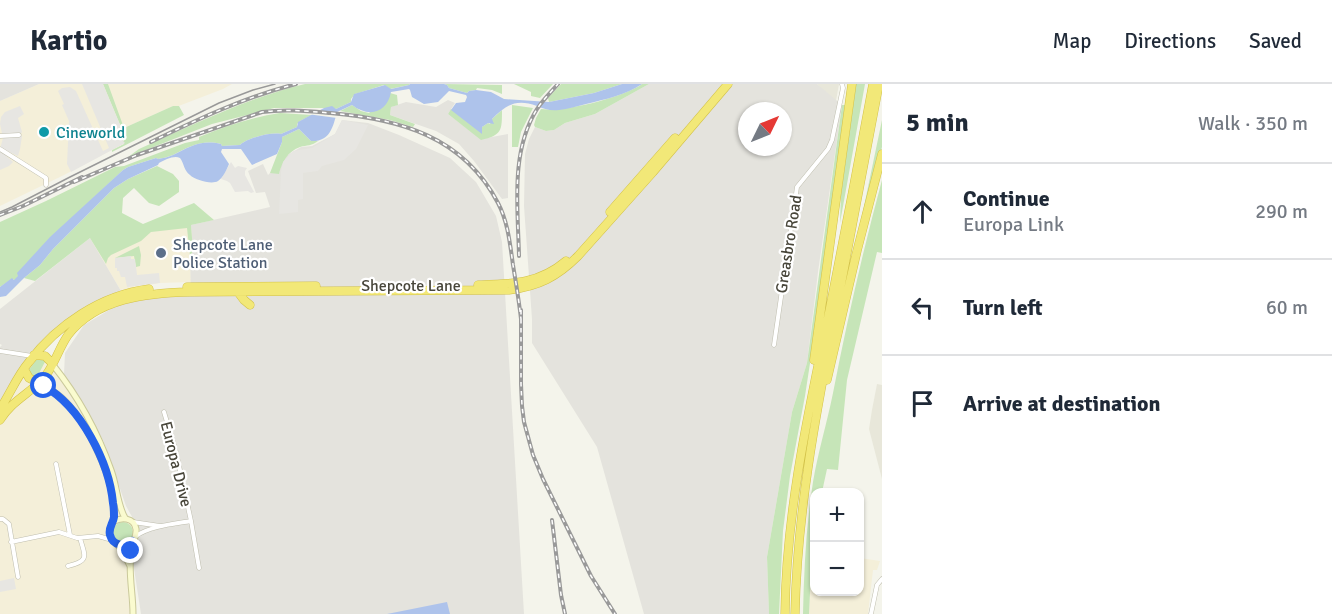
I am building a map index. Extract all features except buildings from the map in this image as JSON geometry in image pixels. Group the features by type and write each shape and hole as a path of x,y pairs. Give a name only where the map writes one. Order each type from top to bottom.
{"highway":[{"name":"Shepcote Lane","path":"0,410 24,368 39,348 57,331 70,321 91,312 141,295 238,292 249,289 508,284 524,282 545,275 569,258 722,84"},
{"name":"Shepcote Lane","path":"0,420 16,400 39,382 76,326 108,300 135,291 164,288 509,290 526,287 555,276 578,256 728,84"},
{"path":"785,614 788,545 808,415 852,84"},
{"path":"808,415 873,84"},
{"path":"795,614 800,521 813,434 879,84"},
{"path":"813,434 882,154"},
{"path":"238,292 249,305"},
{"path":"57,331 62,345"},
{"path":"34,356 45,356 53,364"},
{"path":"24,368 29,378 39,382"}],"street":[{"name":"Greasbro Road","path":"774,345 797,188 828,149 832,140 842,84"},
{"path":"0,136 19,135"},
{"path":"0,148 46,178 46,185"},
{"path":"0,351 34,356"},
{"path":"18,354 23,359 24,368"},
{"path":"53,364 98,439 116,484 121,509 125,518 132,522 136,529 130,566 133,614"},
{"path":"39,382 67,402 94,445 103,464 112,495 114,517 110,534 130,566"},
{"name":"Europa Drive","path":"132,522 161,526 191,521 176,452 164,412"},
{"path":"56,464 70,535"},
{"path":"98,536 118,519 125,518"},
{"path":"0,519 9,524 18,577"},
{"path":"191,521 199,568"},
{"name":"Europa Drive","path":"134,539 142,532 161,526"},
{"path":"11,542 59,532 80,538 98,536 125,545 134,539"},
{"path":"68,566 81,563 84,559 85,554 80,538"},
{"path":"871,614 877,585 882,579"}],"shaded area":[{"path":"0,84 39,84 0,101"},
{"path":"39,84 232,84 176,107 173,106 124,128 129,141 0,206 0,101"},
{"path":"82,84 103,84 126,139 123,141 125,143 71,172 67,164 69,121 58,91 62,88 70,87 76,91 103,151 109,148"},
{"path":"649,84 817,84 842,105 807,363 792,412 767,557 769,614 644,614 597,447 532,343 524,206 525,154 535,127 546,131 554,130 565,123 595,114"},
{"path":"817,84 839,84 836,101 821,88"},
{"path":"448,100 455,103 448,114 481,139 508,134 508,198 502,199 459,144 436,131 390,115 391,107 406,102 436,107"},
{"path":"20,106 24,114 18,118 22,132 19,136 22,136 18,156 7,151 5,155 13,162 0,170 0,149 3,138 1,117 5,112"},
{"path":"342,120 368,123 450,158 476,182 496,216 502,242 524,614 141,614 133,562 140,531 126,506 103,440 64,374 65,353 84,325 114,307 144,298 191,296 190,256 193,251 191,225 270,207 265,192 256,193 248,171 263,164 268,175 279,173 286,156 301,147 312,146 335,134"},
{"path":"342,120 368,125 356,149 344,160 322,166 318,171 303,173 303,199 298,200 298,212 279,214 283,162 293,151 312,148 335,134"},
{"path":"231,162 235,168 238,166 247,168 245,175 254,192 235,192 230,183 221,179"},
{"path":"191,225 193,251 190,256 191,282 159,283 121,291 90,238"},
{"path":"90,238 121,291 80,310 57,327 39,344 0,404 0,347 2,345 0,344 0,309"},
{"path":"131,256 131,259 135,259 137,275 159,273 160,283 127,287 125,277 121,277 115,268 115,258"},
{"path":"0,349 47,355 92,426 124,510 136,525 132,569 136,614 0,614"},
{"path":"877,384 882,385 882,479 869,429"},
{"path":"864,559 880,561 877,570 873,570 868,614 809,614 810,593 810,596 864,596"},
{"path":"14,578 16,589 0,592 0,581"}],"green space":[{"path":"103,84 108,84 124,128 173,106 179,106 184,115 112,152 124,144 123,141 126,139"},
{"path":"305,84 410,84 390,89 384,85 355,94 351,102 336,109 331,107 274,108 212,124 128,157 139,149 220,113"},
{"path":"444,84 502,85 502,94 477,88 467,93 449,88"},
{"path":"514,84 553,84 540,98 531,96 531,92"},
{"path":"561,84 622,84 594,93 549,102 548,98"},
{"path":"642,84 649,84 595,114 565,123 554,130 546,131 534,125 541,109 593,103"},
{"path":"856,84 865,84 840,223 841,194"},
{"path":"390,93 397,95 398,105 391,107 390,115 415,124 413,127 390,120 340,111 352,105 369,113"},
{"path":"512,105 533,108 521,132 518,147 512,147"},
{"path":"842,105 845,105 829,239 783,531 779,614 769,614 767,557 792,412 807,363"},
{"path":"451,109 482,133 482,127 490,124 502,110 501,127 497,134 481,140 448,114"},
{"path":"280,113 312,115 300,121 297,127 281,134 259,136 240,145 222,146 208,142 201,143 171,156 156,158 123,170 50,239 15,280 12,279 0,287 0,222 115,167 124,166 199,140 199,137 229,126"},
{"path":"882,120 882,147 858,235"},
{"path":"299,129 311,141 318,141 312,145 300,147 288,155 279,174 270,173 282,137"},
{"path":"157,166 173,174 179,181 179,192 159,206 149,203 134,188 123,198 122,213 143,224 194,203 214,220 191,225 193,251 190,256 187,228 151,232 141,241 111,255 106,264 90,238 35,281 24,278 40,265 114,188"},
{"path":"882,180 882,253 877,252 847,380 838,470 827,469 823,488 812,488 817,460"},
{"path":"139,246 140,266 136,267 134,256 115,258"},
{"path":"36,360 46,360 38,375 41,377 35,377 29,370"},
{"path":"810,507 809,614 803,614 806,548"},
{"path":"123,522 130,525 133,532 130,539 123,542 116,539 113,532 116,525"}],"water":[{"path":"410,84 444,84 449,88 467,93 476,90 491,92 504,99 549,102 594,93 622,84 642,84 616,96 562,110 547,110 523,103 512,104 492,119 494,124 488,123 482,127 482,134 451,110 456,103 465,102 466,95 449,91 438,102 424,104 412,97 409,89 391,92 386,105 376,111 365,111 352,105 337,112 330,132 323,139 311,141 299,129 282,137 277,154 252,165 241,149 222,149 221,152 229,164 222,178 215,182 196,179 186,171 180,158 170,158 114,188 40,265 6,296 0,297 0,287 12,278 14,280 18,276 17,273 50,237 128,167 170,156 201,143 221,144 222,146 240,145 259,136 281,134 297,127 298,122 324,108 332,106 336,109 351,102 354,94 385,85 391,89"},
{"path":"447,602 450,614 387,614"}],"pier":[{"path":"316,110 340,113 337,118 307,114"}],"tram line":[{"path":"0,212 219,103 275,84"}],"railway":[{"path":"151,142 240,102 296,84"},
{"path":"519,256 517,200 519,162 523,143 528,126 537,109 558,84"},
{"path":"74,182 137,155 262,112 287,110 330,113 404,126 427,135 448,147 467,162 484,180 498,203 508,233 521,319"},
{"path":"0,215 82,177"},
{"path":"521,310 522,406 533,455 591,576 615,614"},
{"path":"552,520 565,614"}],"place":[{"name":"Cineworld","path":"44,132"},
{"name":"Shepcote Lane Police Station","path":"161,253"}],"route":[{"path":"44,386 70,406 94,445 103,464 112,495 114,517 109,531 110,537 120,545 132,541 131,551"}]}
